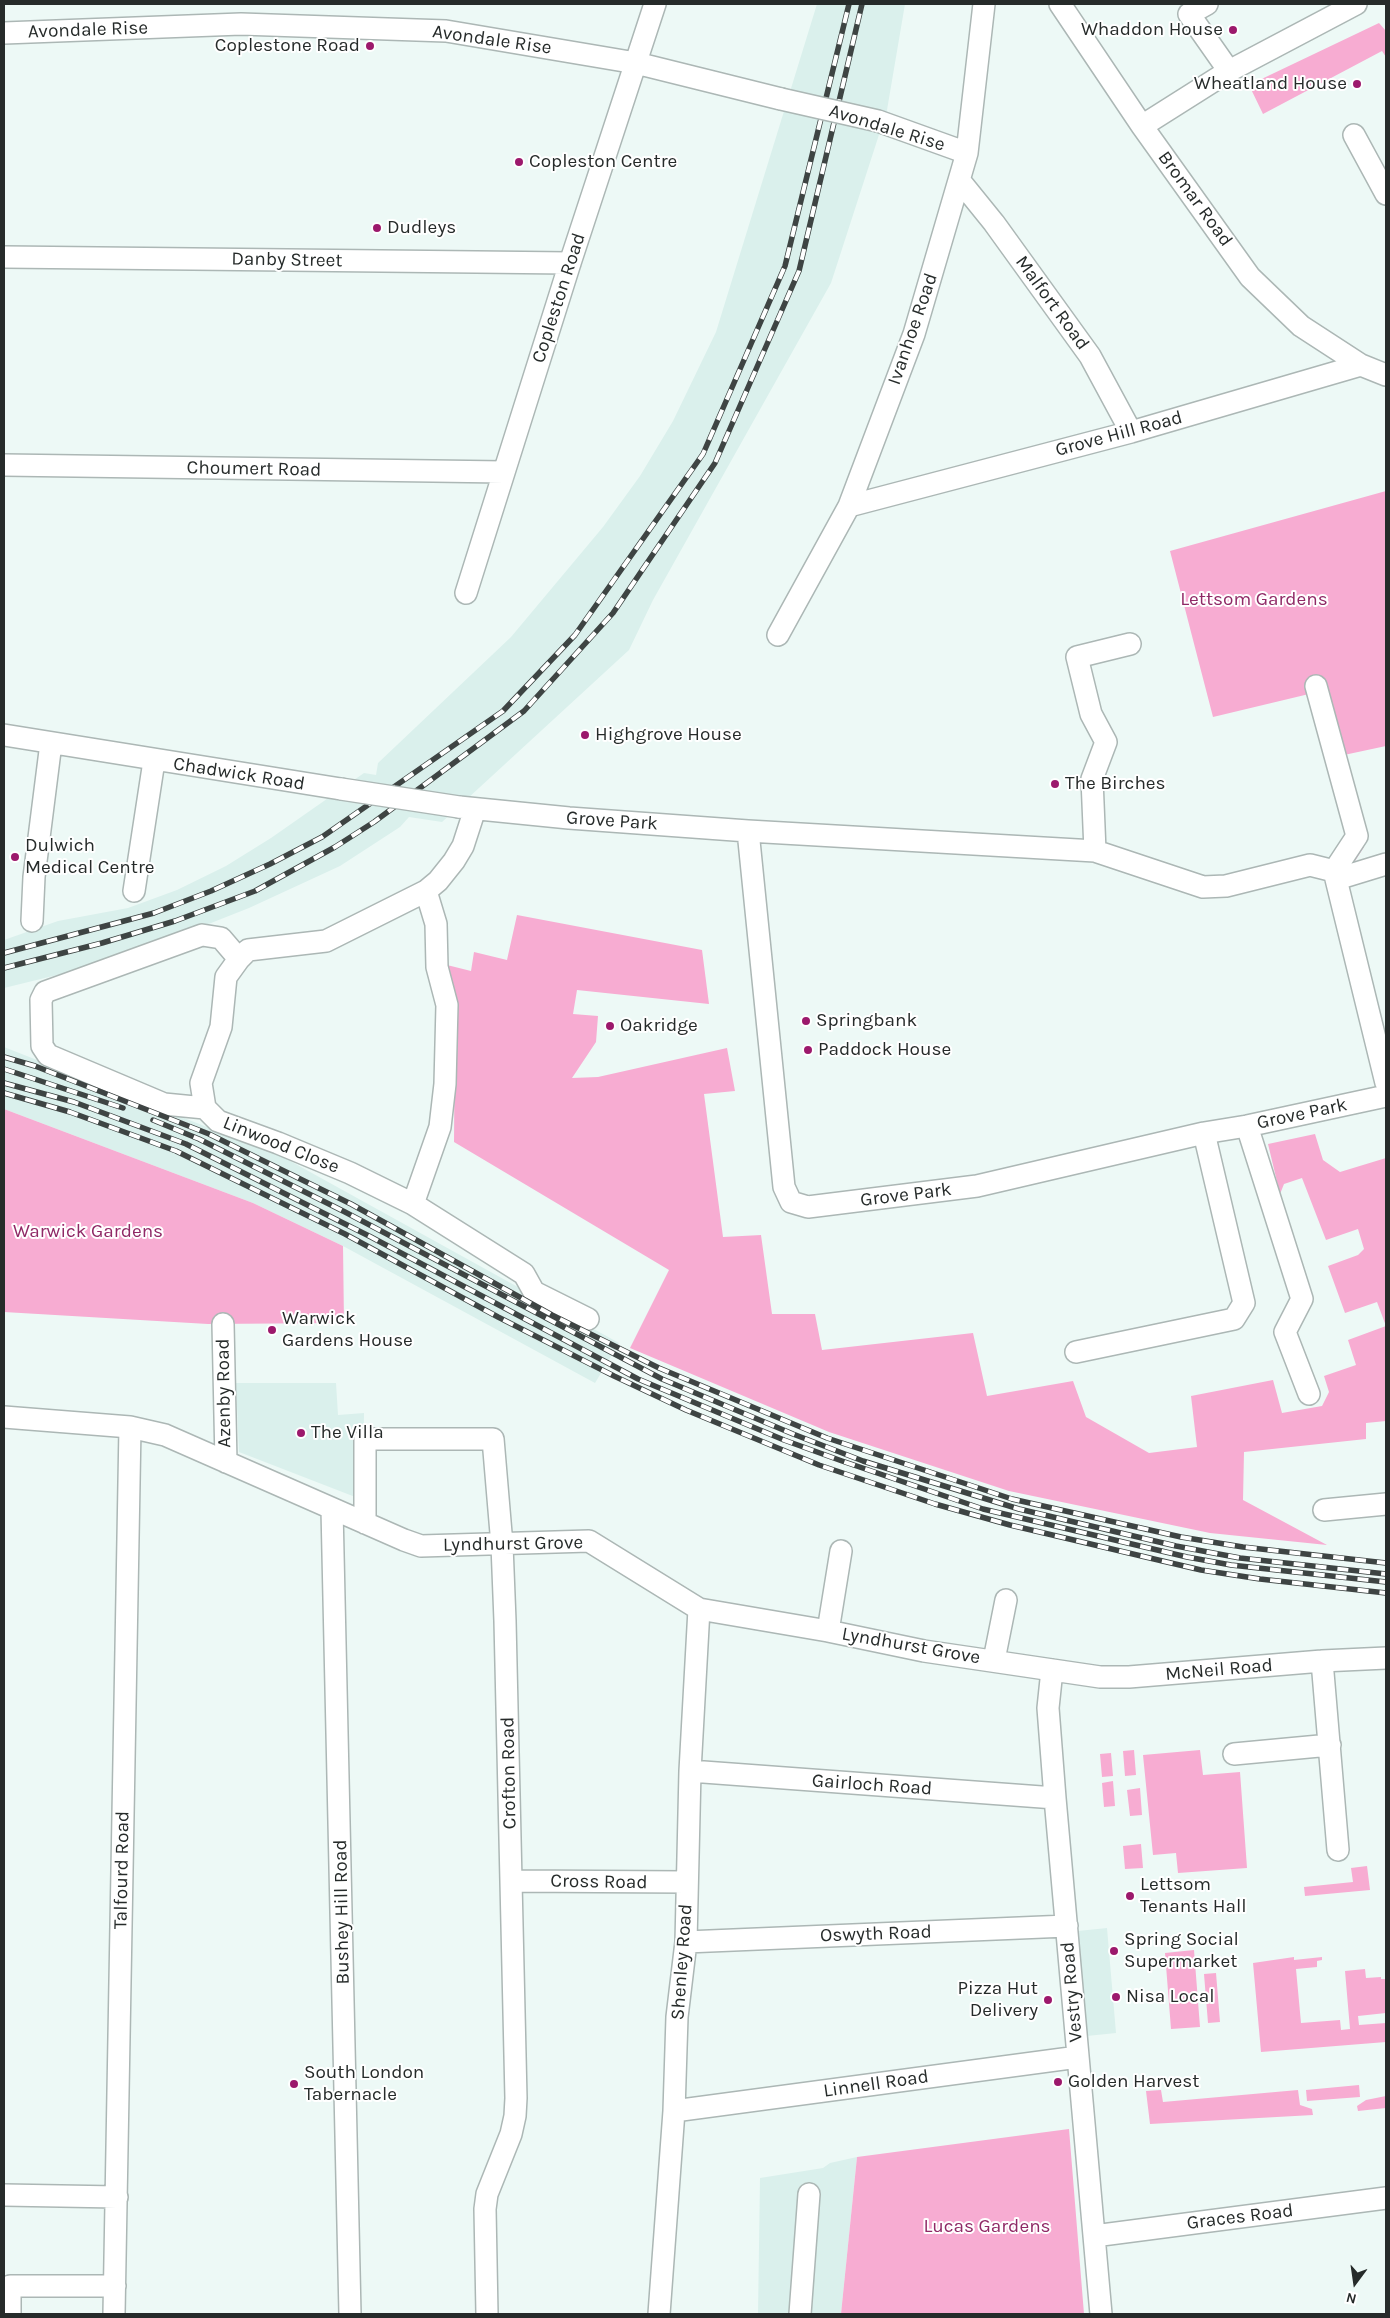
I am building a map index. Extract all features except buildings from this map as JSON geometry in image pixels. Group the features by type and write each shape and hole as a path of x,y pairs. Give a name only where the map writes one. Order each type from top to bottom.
{"street":[{"name":"Copleston Road","path":"466,593 570,263 655,4"},
{"name":"Ivanhoe Road","path":"778,634 849,506 914,334 967,153 984,4"},
{"name":"Bromar Road","path":"1060,4 1142,126 1250,277 1301,326 1361,365"},
{"path":"1207,4 1189,14 1228,71"},
{"path":"1142,126 1228,71 1356,4"},
{"name":"Avondale Rise","path":"4,33 241,24 446,31 636,63 878,121 967,153"},
{"path":"1354,135 1386,194"},
{"name":"Malfort Road","path":"960,181 994,223 1090,356 1131,432"},
{"name":"Danby Street","path":"4,257 570,263"},
{"path":"1361,365 1386,375"},
{"name":"Grove Hill Road","path":"849,506 1131,432 1361,365"},
{"name":"Choumert Road","path":"4,465 504,472"},
{"path":"1095,851 1092,779 1106,742 1091,714 1077,657 1130,644"},
{"path":"1316,686 1357,836 1336,875 1386,1083"},
{"name":"Chadwick Road","path":"4,735 154,761 467,808"},
{"path":"32,921 34,877 51,743"},
{"path":"134,891 154,761"},
{"path":"205,1108 164,1104 48,1055 42,1046 41,1000 45,992 202,935 221,938 239,959 248,950 326,941 426,891 438,881 463,846 467,808"},
{"name":"Grove Park","path":"467,808 569,818 748,831 1095,851 1203,887 1226,886 1310,865 1336,875"},
{"name":"Grove Park","path":"748,831 784,1187 791,1202 808,1207 977,1186 1204,1133 1247,1126 1386,1096"},
{"path":"1336,875 1386,864"},
{"path":"413,1204 440,1127 445,1084 447,1005 437,967 436,924 426,891"},
{"name":"Linwood Close","path":"239,959 226,978 221,1027 201,1083 205,1108 218,1121 278,1143 413,1204 524,1274 534,1292 588,1319"},
{"path":"1247,1126 1302,1299 1285,1332 1309,1394"},
{"path":"1076,1352 1234,1319 1244,1303 1204,1133"},
{"name":"Azenby Road","path":"223,1324 226,1462"},
{"name":"Lyndhurst Grove","path":"4,1417 130,1427 165,1434 332,1509 421,1546 589,1541 700,1609 828,1631 924,1651 1052,1670"},
{"name":"Talfourd Road","path":"114,2314 130,1427"},
{"name":"Crofton Road","path":"365,1523 365,1439 493,1439 502,1545 515,2116 505,2151 487,2194 485,2209 487,2314"},
{"path":"1324,1510 1386,1504"},
{"name":"Bushey Hill Road","path":"332,1509 350,2314"},
{"path":"828,1631 841,1551"},
{"path":"994,1660 1006,1600"},
{"name":"Shenley Road","path":"659,2314 674,2111 677,2017 686,1942 690,1772 700,1609"},
{"name":"McNeil Road","path":"1052,1670 1100,1677 1129,1678 1322,1661 1386,1658"},
{"path":"1322,1661 1338,1850"},
{"name":"Vestry Road","path":"1052,1670 1048,1708 1101,2314"},
{"path":"1234,1754 1330,1745"},
{"name":"Gairloch Road","path":"690,1772 1055,1798"},
{"name":"Cross Road","path":"511,1881 687,1882"},
{"name":"Oswyth Road","path":"686,1942 1067,1926"},
{"name":"Linnell Road","path":"674,2111 1078,2057"},
{"path":"800,2314 809,2194"},
{"path":"4,2196 117,2197"},
{"name":"Graces Road","path":"1094,2236 1386,2198"},
{"path":"10,2314 10,2286 115,2286"}],"shaded area":[{"path":"817,4 905,4 887,110 831,283 653,600 629,650 442,822 409,817 400,827 340,866 249,908 168,940 61,974 4,988 4,940 58,921 128,908 177,890 226,866 271,838 364,773 376,775 378,763 511,637 603,527 640,476 673,421 716,332"},
{"path":"4,1047 283,1157 619,1343 595,1383 343,1246 253,1203 4,1109"},
{"name":"The Villa","path":"236,1383 336,1383 338,1415 364,1413 363,1500 239,1452"},
{"path":"1107,1928 1116,2033 1087,2036 1078,1931"},
{"path":"857,2157 841,2314 758,2314 760,2178 823,2168 830,2163"}],"green space":[{"path":"1379,23 1386,31 1386,57 1382,51 1263,114 1249,85"},
{"name":"Lettsom Gardens","path":"1386,491 1386,746 1344,755 1364,847 1355,861 1347,841 1350,827 1309,694 1213,717 1170,551"},
{"path":"517,915 702,950 709,1004 577,990 573,1014 598,1016 596,1042 572,1078 598,1077 727,1048 735,1091 704,1094 723,1237 761,1235 772,1314 815,1314 822,1350 973,1333 987,1396 1073,1381 1086,1417 1149,1453 1197,1447 1191,1396 1273,1380 1282,1413 1322,1406 1329,1392 1324,1376 1356,1365 1348,1340 1386,1326 1386,1421 1366,1423 1366,1439 1244,1452 1243,1500 1327,1545 1210,1533 1009,1491 829,1432 630,1348 669,1270 454,1142 455,1006 447,965 471,971 474,952 507,960"},
{"name":"Warwick Gardens","path":"4,1109 253,1203 343,1246 344,1323 208,1324 4,1312"},
{"path":"1315,1134 1323,1160 1340,1172 1386,1158 1386,1326 1377,1302 1345,1313 1328,1266 1358,1255 1364,1249 1358,1229 1326,1240 1302,1178 1284,1184 1280,1194 1268,1144"},
{"path":"1134,1750 1136,1775 1125,1776 1123,1751"},
{"path":"1200,1750 1203,1775 1240,1772 1247,1868 1178,1873 1176,1853 1153,1855 1143,1755"},
{"path":"1111,1753 1113,1776 1102,1777 1100,1754"},
{"path":"1113,1781 1115,1806 1104,1807 1102,1783"},
{"path":"1140,1788 1142,1815 1130,1816 1127,1790"},
{"path":"1141,1844 1143,1868 1125,1869 1123,1846"},
{"path":"1367,1866 1370,1890 1305,1896 1304,1887 1353,1882 1351,1868"},
{"path":"1194,1950 1200,2027 1171,2029 1165,1953"},
{"path":"1294,1957 1294,1960 1322,1957 1322,1960 1317,1961 1317,1967 1296,1969 1301,2023 1340,2020 1341,2030 1350,2029 1345,1971 1365,1969 1366,1978 1381,1977 1381,1979 1386,1979 1386,2013 1358,2016 1359,2025 1386,2023 1386,2042 1261,2052 1253,1963"},
{"path":"1216,1973 1220,2022 1208,2023 1204,1974"},
{"path":"1359,2085 1360,2097 1307,2101 1306,2090"},
{"path":"1161,2090 1163,2102 1298,2090 1300,2105 1312,2109 1313,2115 1150,2124 1146,2091"},
{"path":"1386,2096 1386,2108 1358,2111 1357,2106 1366,2100"},
{"name":"Lucas Gardens","path":"1069,2129 1084,2314 841,2314 857,2157"}],"railway":[{"path":"4,953 154,913 211,891 270,864 322,837 503,711 575,635 703,454 785,266 849,4"},
{"path":"4,968 102,943 175,921 255,891 335,847 374,822 524,711 613,613 715,463 799,271 862,4"},
{"path":"4,1057 35,1066 209,1134 351,1204 552,1315 659,1368 827,1438 1012,1499 1181,1537 1243,1547 1386,1563"},
{"path":"4,1069 123,1108"},
{"path":"4,1083 74,1102 186,1144 371,1237 638,1379 784,1440 842,1461 983,1509 1187,1557 1231,1565 1386,1582"},
{"path":"4,1093 70,1112 176,1151 345,1234 498,1317 614,1376 686,1410 819,1465 935,1504 1010,1525 1201,1570 1260,1579 1386,1593"},
{"path":"153,1120 199,1139 345,1212 662,1379 863,1461 1019,1509 1176,1546 1240,1558 1386,1574"}],"place":[{"name":"Whaddon House","path":"1233,30"},
{"name":"Coplestone Road","path":"370,46"},
{"name":"Wheatland House","path":"1357,84"},
{"name":"Copleston Centre","path":"519,162"},
{"name":"Dudleys","path":"377,228"},
{"name":"Highgrove House","path":"585,735"},
{"name":"The Birches","path":"1055,784"},
{"name":"Dulwich Medical Centre","path":"15,857"},
{"name":"Springbank","path":"806,1021"},
{"name":"Oakridge","path":"610,1026"},
{"name":"Paddock House","path":"808,1050"},
{"name":"Warwick Gardens House","path":"272,1330"},
{"name":"The Villa","path":"301,1433"},
{"name":"Lettsom Tenants Hall","path":"1130,1896"},
{"name":"Spring Social Supermarket","path":"1114,1951"},
{"name":"Nisa Local","path":"1116,1997"},
{"name":"Pizza Hut Delivery","path":"1048,2000"},
{"name":"Golden Harvest","path":"1058,2082"},
{"name":"South London Tabernacle","path":"294,2084"}]}
